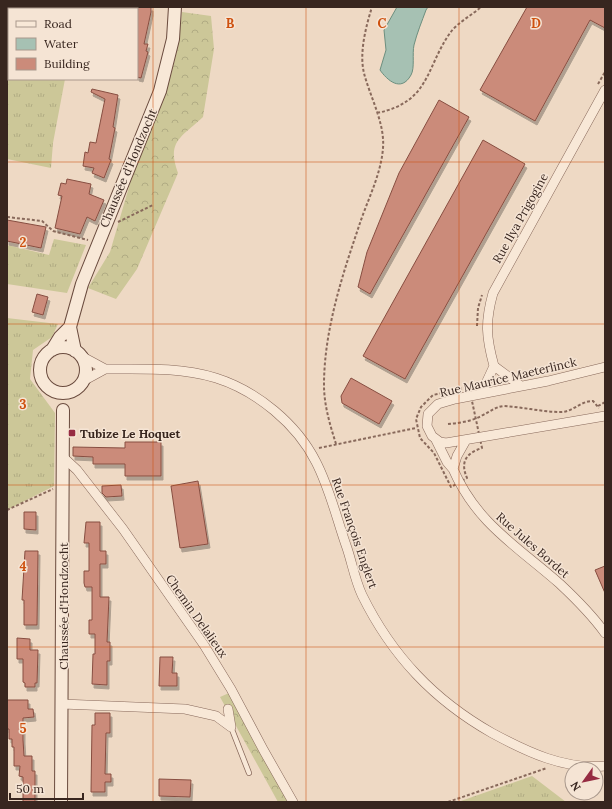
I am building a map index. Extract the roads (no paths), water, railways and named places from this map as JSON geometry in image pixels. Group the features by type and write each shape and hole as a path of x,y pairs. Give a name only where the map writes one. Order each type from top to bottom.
{"main road":[{"name":"Chaussée d'Hondzocht","path":"70,327 82,284 97,242 160,91 173,39 175,7"},
{"path":"70,327 78,353 86,368 71,401 63,410 50,389 42,381 40,367 42,360 70,327"},
{"path":"52,350 67,347 78,353"},
{"path":"50,389 62,394 79,385"},
{"name":"Chaussée d'Hondzocht","path":"61,802 63,410"}],"street":[{"name":"Rue Ilya Prigogine","path":"494,366 486,330 488,310 493,293 605,90"},
{"path":"78,353 105,369 79,385"},
{"path":"481,394 494,366 521,386"},
{"name":"Rue Maurice Maeterlinck","path":"436,440 429,432 427,426 428,414 438,404 605,368"},
{"name":"Rue François Englert","path":"105,369 177,370 218,378 246,391 261,401 290,426 308,450 324,479 362,594 390,643 422,683 466,718 536,755 558,762 592,767 605,766"},
{"path":"436,440 446,443 603,417"},
{"name":"Rue Jules Bordet","path":"436,440 470,501 489,524 575,598 605,633"},
{"path":"453,469 457,456 466,440"},
{"name":"Chemin Delalieux","path":"63,457 77,470 123,529 204,645 232,689 264,751 293,802"},
{"path":"62,704 185,709 216,716 231,727"},
{"path":"228,709 231,727"}],"lane":[{"path":"231,727 249,773"}],"water":[{"path":"397,7 428,7 414,45 411,75 403,83 399,84 390,81 380,70 386,50 384,30"}],"place":[{"name":"Tubize Le Hoquet","path":"72,433"}]}
